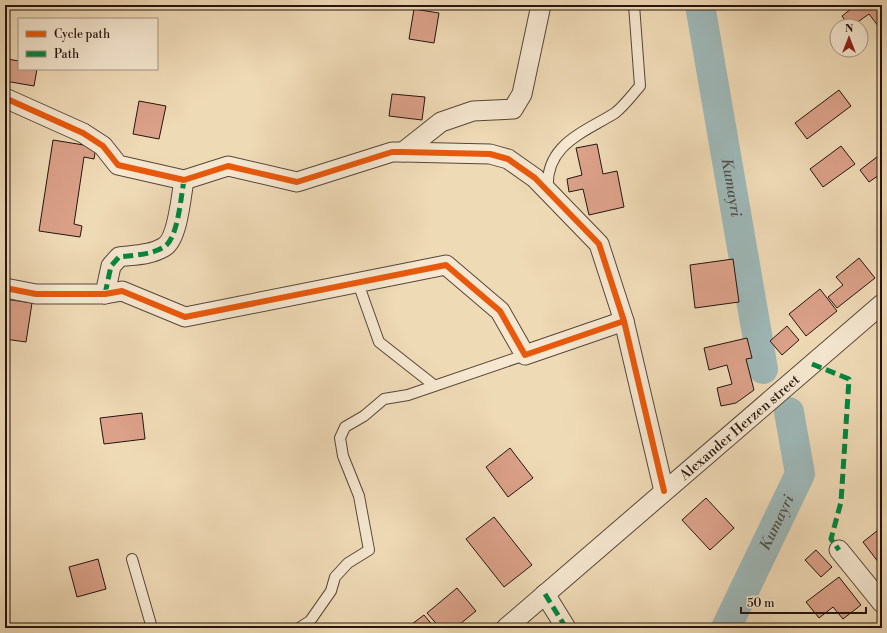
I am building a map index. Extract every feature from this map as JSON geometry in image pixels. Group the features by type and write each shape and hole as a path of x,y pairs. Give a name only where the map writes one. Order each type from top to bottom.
{"street":[{"path":"403,152 441,122 473,111 513,109 522,94 541,5"},
{"path":"5,98 83,133 103,146 118,165 184,180 228,166 297,182 392,152 490,154 508,159 535,178 599,244 624,321 664,491"},
{"path":"105,294 111,266 119,257 151,253 166,247 174,236 184,180"},
{"path":"5,288 36,294 105,294 122,291 185,317 446,265 500,311 525,355 624,321"},
{"name":"Alexander Herzen street","path":"506,628 882,304"},
{"path":"839,550 882,603"},
{"path":"545,594 566,628"}],"lane":[{"path":"548,191 547,182 551,167 562,149 582,131 616,111 640,86 634,5"},
{"path":"358,283 379,342 435,386"},
{"path":"299,628 310,621 331,591 335,577 348,563 369,550 359,496 343,456 340,438 345,427 364,416 384,398 408,395 462,375 525,355"},
{"path":"132,559 152,628"}],"building":[{"path":"856,5 882,5 882,24 879,27 869,14 863,18 843,18 842,16"},
{"path":"414,9 439,13 434,43 409,39"},
{"path":"7,59 18,61 18,70 37,70 34,86 5,81"},
{"path":"839,90 851,106 807,139 795,123"},
{"path":"392,94 425,97 422,120 389,116"},
{"path":"139,101 166,106 159,139 133,134"},
{"path":"53,140 96,147 94,159 84,157 74,224 82,226 80,237 39,231"},
{"path":"597,144 603,174 617,171 624,207 589,215 583,189 569,192 567,179 582,175 576,148"},
{"path":"841,146 855,164 823,187 810,169"},
{"path":"882,153 882,173 869,182 860,170"},
{"path":"859,258 875,278 837,308 828,297 843,285 836,277"},
{"path":"733,259 739,302 695,308 690,265"},
{"path":"820,289 837,311 806,336 789,314"},
{"path":"5,299 32,303 26,342 5,339"},
{"path":"787,326 799,340 782,355 770,341"},
{"path":"747,338 752,358 746,359 754,390 736,403 721,406 717,388 732,384 727,365 709,370 704,348"},
{"path":"142,413 145,439 104,444 100,418"},
{"path":"510,448 533,478 508,497 486,467"},
{"path":"706,498 734,528 710,550 682,520"},
{"path":"494,517 532,565 504,587 466,539"},
{"path":"882,527 882,567 863,542"},
{"path":"816,550 832,567 821,577 805,560"},
{"path":"98,559 106,589 77,597 69,567"},
{"path":"839,577 861,605 843,619 833,607 819,618 806,602"},
{"path":"457,588 476,611 455,628 440,628 427,613"},
{"path":"424,615 435,628 408,627"}],"waterway":[{"name":"Kumayri","path":"700,5 763,369"},
{"name":"Kumayri","path":"726,628 800,474 789,412"}],"marked path":[{"path":"105,294 111,266 119,257 154,252 164,247 169,242 176,227 184,180"},
{"path":"812,364 849,379 841,502 831,539 839,550"},
{"path":"545,594 566,628"}],"cycle path":[{"path":"5,98 83,133 103,146 118,165 184,180 228,166 297,182 392,152 490,154 508,159 535,178 599,244 624,321 664,491"},
{"path":"5,288 36,294 105,294 122,291 185,317 446,265 500,311 525,355 624,321"}]}
